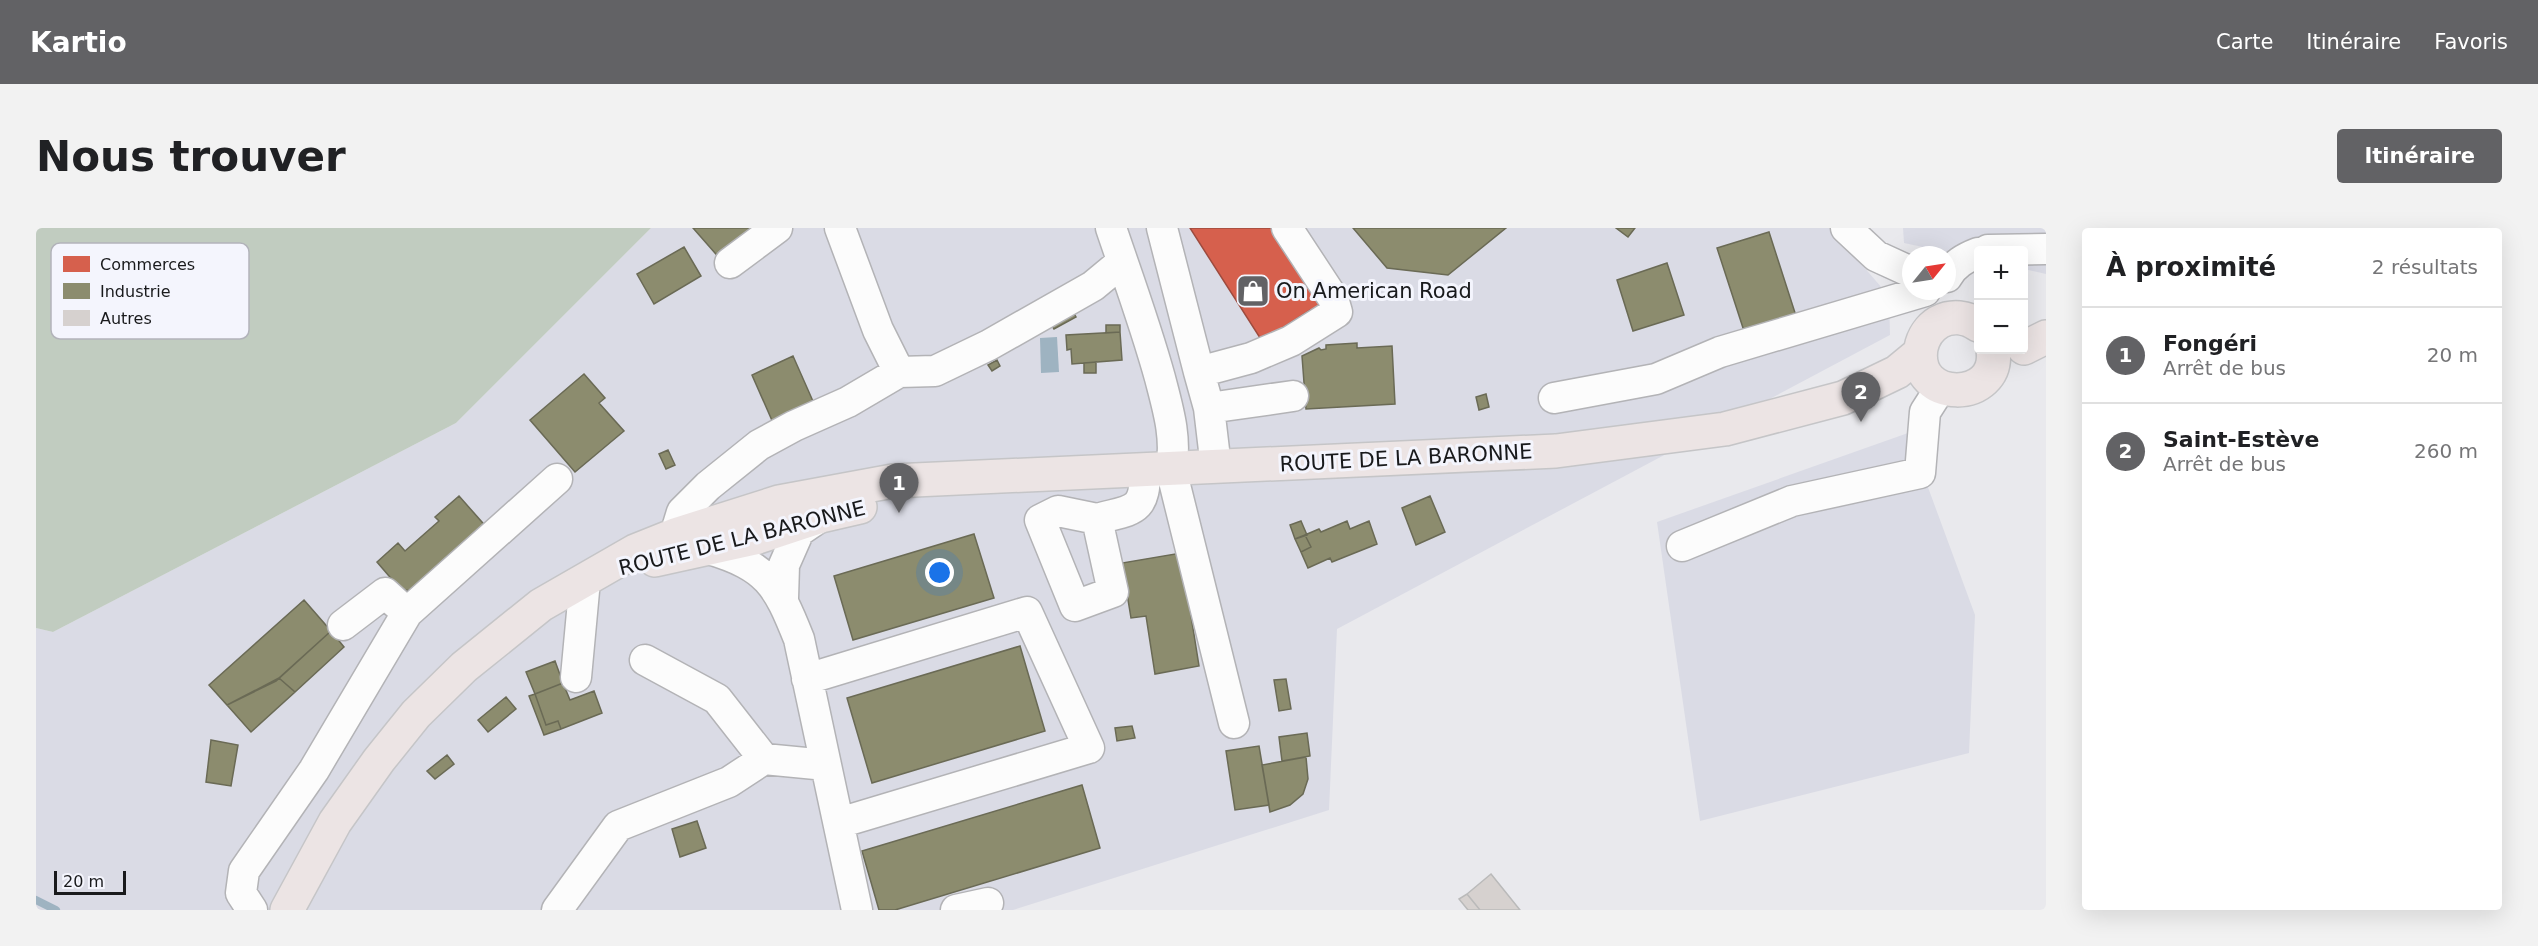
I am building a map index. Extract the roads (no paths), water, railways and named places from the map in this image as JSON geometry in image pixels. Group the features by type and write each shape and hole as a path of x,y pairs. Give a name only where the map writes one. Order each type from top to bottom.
{"main road":[{"path":"1939,386 1924,371 1920,353 1925,336 1938,323 1945,305 1974,323"},
{"path":"2028,331 2046,332"},
{"path":"2028,346 2046,337"},
{"name":"ROUTE DE LA BARONNE","path":"1843,398 1897,372 1920,353"},
{"name":"ROUTE DE LA BARONNE","path":"287,910 335,822 379,760 416,714 481,653 541,605 635,551 675,535 779,502 893,481 1556,451 1725,429 1843,398 1939,386 1953,391 1965,390 1977,385 1986,377 1993,358"},
{"name":"ROUTE DE LA BARONNE","path":"584,580 640,563 755,538 821,516 963,479"}],"street":[{"path":"730,263 777,228"},
{"path":"840,228 878,330 898,372"},
{"path":"1097,519 1134,509 1174,449 1169,413 1148,332 1111,228"},
{"path":"1162,228 1209,408 1216,467"},
{"path":"1199,372 1261,354 1290,341 1337,312 1333,298 1287,228"},
{"path":"1846,228 1876,256 1902,268"},
{"path":"2028,249 2046,249"},
{"path":"1956,266 1966,257 1974,254"},
{"path":"675,535 682,512 708,486 759,445 794,426 848,402 898,372 935,371 978,350 1093,286 1122,262"},
{"path":"1554,398 1656,379 1719,352 1902,298"},
{"path":"1682,546 1792,501 1920,473 1925,412 1939,386"},
{"path":"1209,408 1293,396"},
{"path":"1158,470 1234,723"},
{"path":"252,910 241,893 244,871 314,770 407,613 557,479"},
{"path":"779,502 765,516 756,530 756,551 799,639 857,910"},
{"path":"774,587 799,531 821,516"},
{"path":"709,549 746,562 774,587"},
{"path":"576,677 584,580"},
{"path":"343,625 385,593 407,613"},
{"path":"807,678 1027,612 1089,748 839,823"},
{"path":"645,660 717,699 764,759"},
{"path":"557,910 618,826 729,782 764,759 826,765"},
{"path":"956,910 988,903"}],"water":[{"path":"1057,337 1059,372 1041,373 1040,338"}],"waterway":[{"path":"36,900 56,910"}],"place":[{"name":"On American Road","path":"1253,291"},
{"name":"Saint-Estève","path":"1861,422"},
{"name":"Fongéri","path":"899,513"}]}
